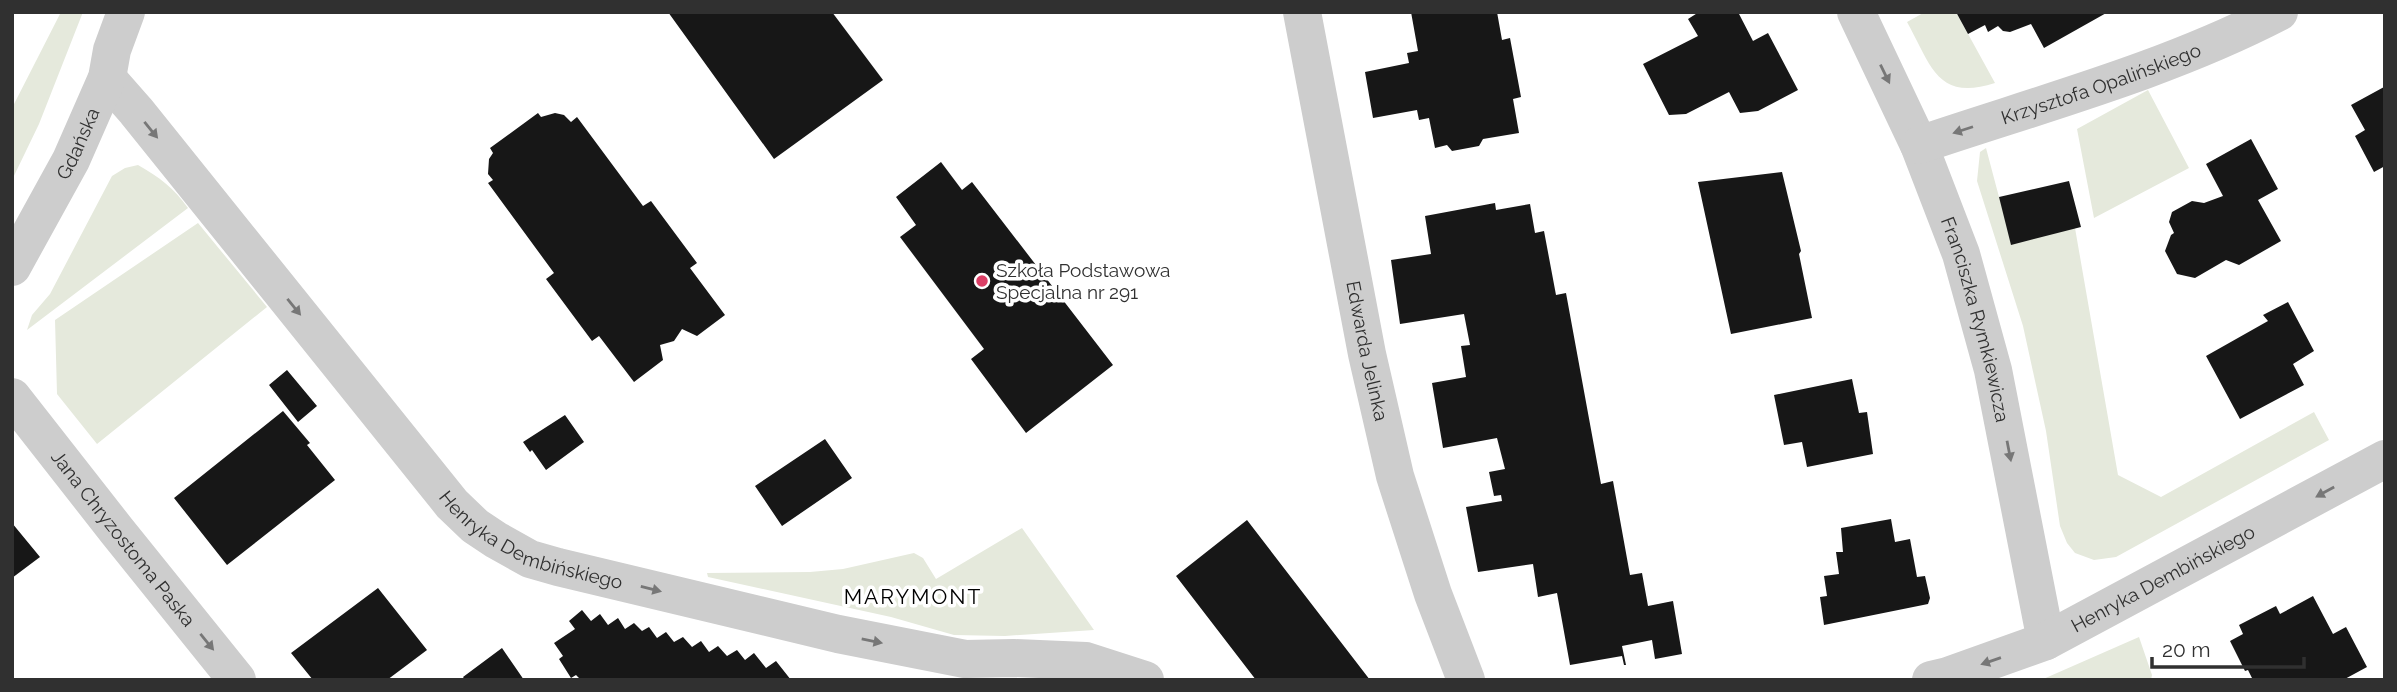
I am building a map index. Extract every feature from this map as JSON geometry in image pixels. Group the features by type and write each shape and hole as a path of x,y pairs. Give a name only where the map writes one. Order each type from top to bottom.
{"street":[{"name":"Gdańska","path":"12,267 71,160 107,78 112,50 126,12"},
{"name":"Edwarda Jelinka","path":"1302,12 1367,354 1395,476 1433,594 1466,680"},
{"name":"Franciszka Rymkiewicza","path":"1856,12 1919,145 1961,254 1993,370 2046,641"},
{"name":"Krzysztofa Opalińskiego","path":"1919,145 2182,56 2245,30 2278,12"},
{"name":"Henryka Dembińskiego","path":"107,78 452,504 475,526 530,559 850,637 965,659 1086,661 1145,680"},
{"name":"Jana Chryzostoma Paska","path":"12,397 237,680"},
{"name":"Henryka Dembińskiego","path":"1931,680 2046,641 2385,459"}],"shaded area":[{"path":"61,12 83,12 39,124 12,180 12,108"},
{"path":"1925,12 1956,12 1995,83 1976,88 1960,88 1938,76 1907,22"},
{"path":"2148,90 2189,168 2094,218 2077,129"},
{"path":"1986,148 1999,197 2075,228 2118,475 2161,497 2314,412 2329,440 2116,557 2094,560 2075,553 2067,543 2060,526 2046,431 2023,326 1977,181 1980,152"},
{"path":"138,165 166,184 188,208 27,330 32,315 50,294 112,176 125,168"},
{"path":"198,223 267,307 97,444 57,394 55,320"},
{"path":"1022,528 1094,630 1005,636 954,635 891,617 708,577 707,573 843,569 914,553 923,558 936,579"},
{"path":"2139,637 2152,675 2151,680 2041,680"}],"building":[{"path":"668,12 832,12 883,80 774,159"},
{"path":"1411,12 1497,12 1502,40 1510,38 1521,97 1513,99 1519,133 1483,139 1479,146 1452,151 1447,145 1435,148 1429,118 1419,120 1417,110 1373,118 1365,72 1409,63 1407,53 1418,51"},
{"path":"1699,12 1738,12 1753,41 1768,33 1798,90 1758,111 1740,113 1729,92 1686,114 1669,115 1643,64 1698,36 1688,19"},
{"path":"1956,12 2108,12 2044,48 2031,24 2010,32 2003,31 1998,26 1988,32 1985,25 1968,34"},
{"path":"2384,87 2385,166 2374,172 2355,136 2365,130 2351,105"},
{"path":"538,113 541,117 555,113 564,115 571,122 577,117 643,206 651,201 697,263 690,268 725,315 697,336 682,329 674,341 660,345 663,360 634,382 599,336 592,341 546,279 554,273 488,183 493,180 488,174 489,159 493,153 490,148"},
{"path":"2251,139 2278,189 2258,200 2281,241 2239,265 2226,260 2195,278 2177,274 2165,251 2174,233 2169,222 2172,212 2192,201 2204,203 2223,196 2206,164"},
{"path":"941,162 962,190 972,182 1113,365 1026,433 971,359 984,349 900,237 916,225 896,197"},
{"path":"1782,172 1801,251 1799,254 1812,318 1731,334 1698,182"},
{"path":"2069,181 2081,227 2011,245 1999,197"},
{"path":"1495,203 1496,210 1530,204 1535,233 1544,231 1556,295 1566,293 1601,484 1613,481 1630,575 1642,573 1648,606 1673,601 1682,654 1655,659 1652,640 1622,646 1626,665 1622,656 1570,665 1557,593 1538,597 1533,564 1478,572 1466,507 1502,501 1501,495 1494,496 1489,472 1505,469 1497,438 1443,448 1432,383 1466,377 1461,346 1470,345 1464,314 1400,324 1391,260 1431,254 1425,216"},
{"path":"2288,302 2314,351 2293,364 2304,385 2240,419 2206,356 2268,321 2263,315"},
{"path":"287,370 317,406 298,422 269,385"},
{"path":"1852,379 1859,413 1867,412 1873,454 1807,467 1802,442 1784,445 1774,395"},
{"path":"283,411 310,443 307,445 335,480 227,565 174,498"},
{"path":"565,415 584,442 546,470 523,442"},
{"path":"825,439 852,478 782,526 755,486"},
{"path":"1891,519 1895,542 1910,539 1917,577 1925,576 1930,598 1928,604 1824,625 1820,597 1827,596 1824,576 1839,574 1836,552 1843,552 1841,528"},
{"path":"1247,520 1370,680 1256,680 1176,576"},
{"path":"12,523 40,557 12,578"},
{"path":"378,588 427,650 387,680 313,680 291,653"},
{"path":"2313,596 2333,634 2346,627 2367,667 2343,680 2253,680 2248,670 2245,671 2230,641 2243,634 2239,625 2276,606 2280,614"},
{"path":"582,610 591,621 600,614 608,625 618,618 625,629 634,623 642,631 649,627 657,638 666,632 674,642 683,637 692,647 701,641 709,652 718,646 727,656 737,650 745,660 754,653 766,668 776,661 791,680 581,680 576,675 571,678 559,659 563,656 554,643 575,629 569,621"},
{"path":"502,648 524,680 465,680 463,677"}],"place":[{"name":"Szkoła Podstawowa Specjalna nr 291","path":"982,281"}],"district":[{"name":"MARYMONT","path":"913,596"}]}
